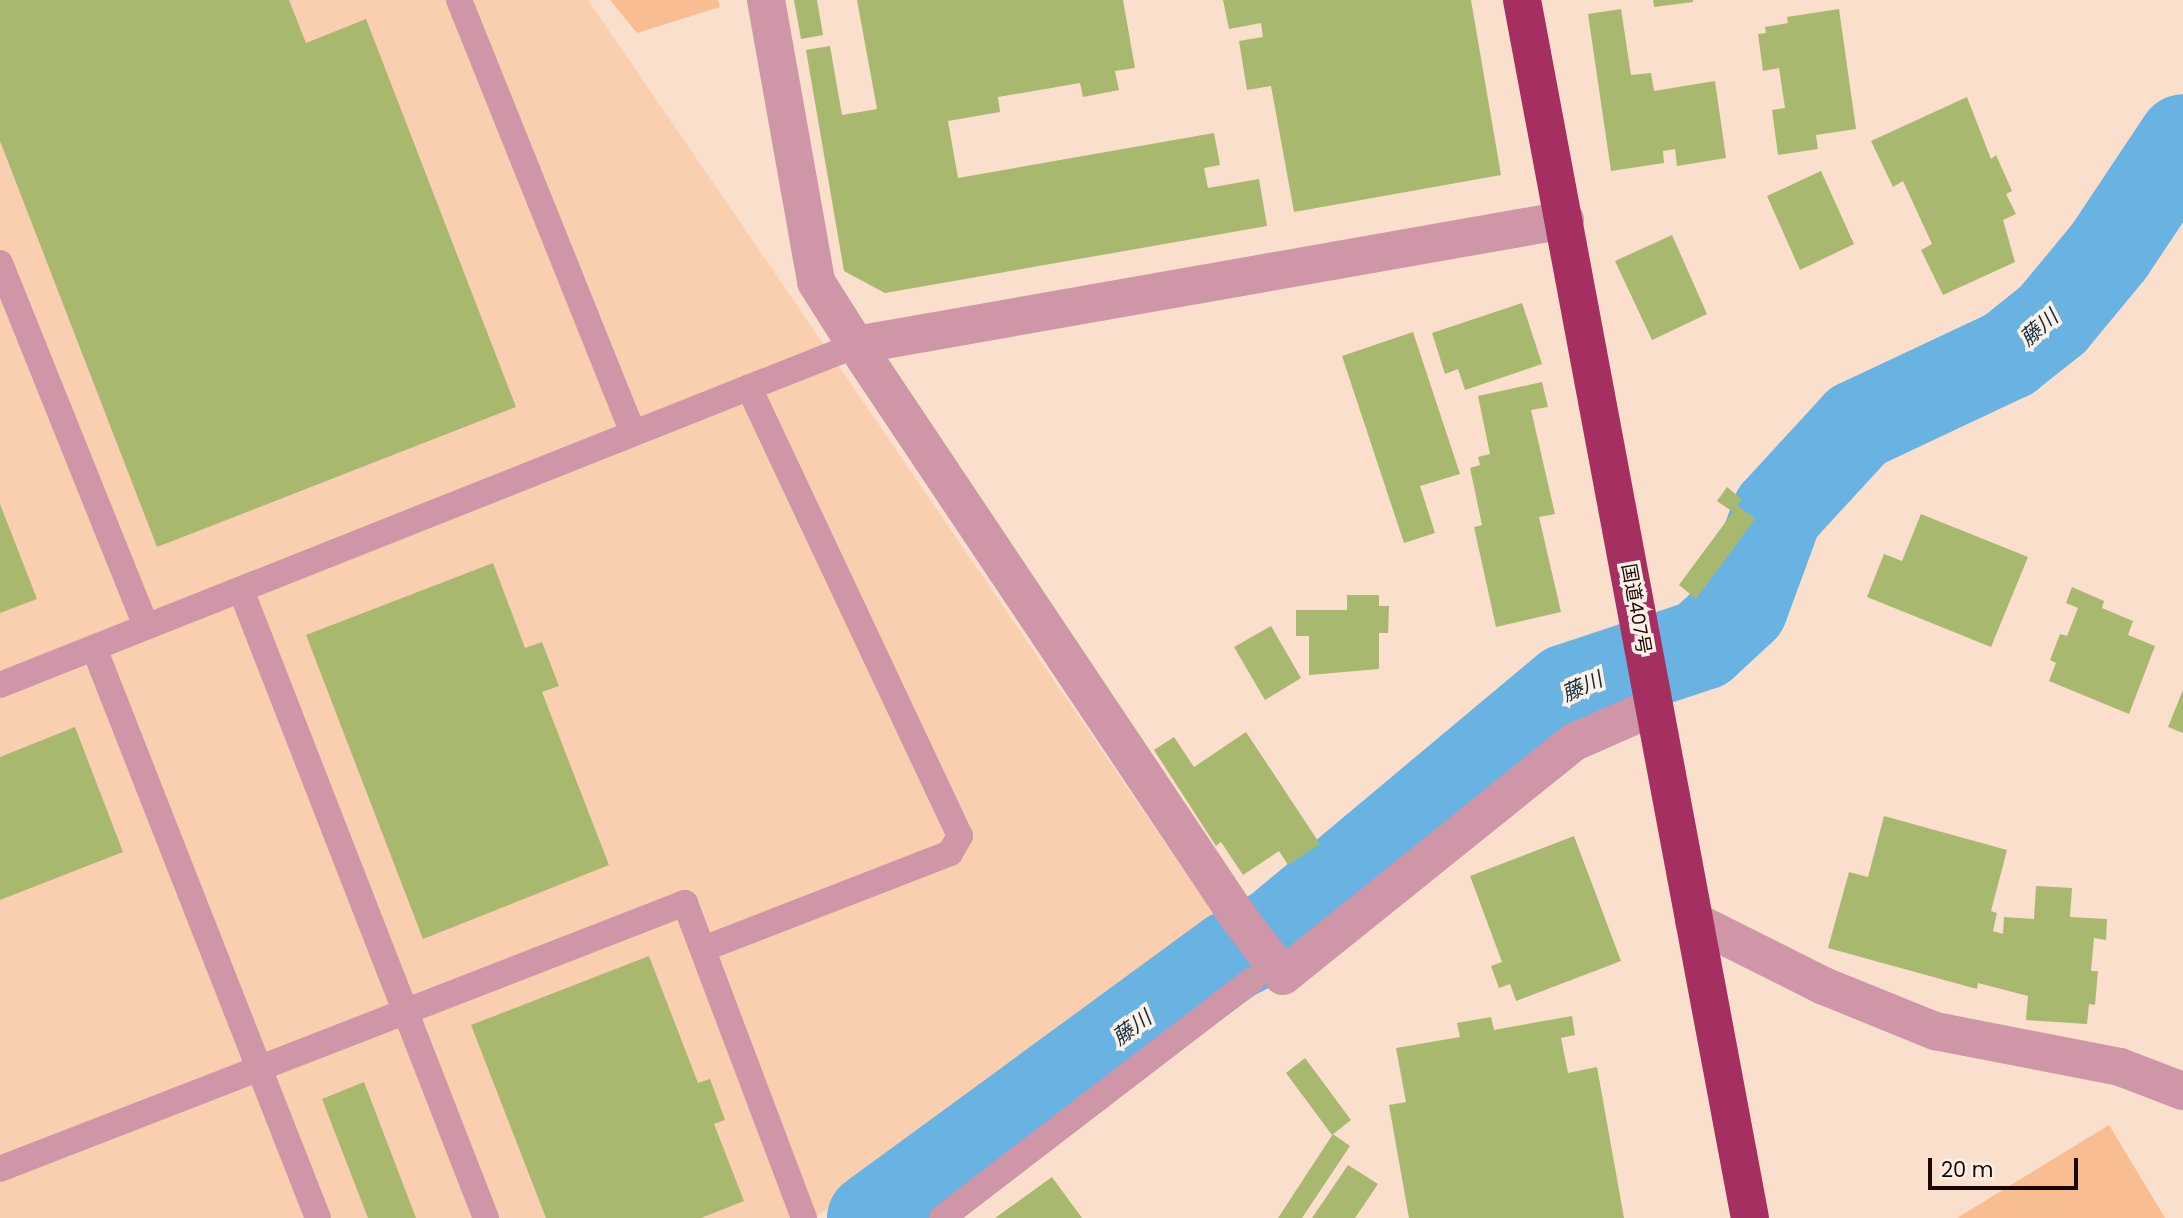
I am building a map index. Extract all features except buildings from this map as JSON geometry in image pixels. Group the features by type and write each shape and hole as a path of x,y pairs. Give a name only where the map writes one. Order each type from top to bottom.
{"highway":[{"name":"国道407号","path":"1522,0 1750,1218"}],"street":[{"path":"766,0 816,282 1237,915 1260,968 1283,976 1574,742 1654,707"},
{"path":"856,345 1565,220"},
{"path":"1694,921 1824,986 1935,1031 2120,1067 2182,1086"}],"lane":[{"path":"459,0 633,433"},
{"path":"0,263 146,627"},
{"path":"0,685 856,345"},
{"path":"703,949 950,853 960,835 749,387"},
{"path":"241,590 486,1218"},
{"path":"94,648 318,1218"},
{"path":"0,1169 685,903 804,1218"},
{"path":"942,1218 1260,968"}],"shaded area":[{"path":"0,0 588,0 1222,926 814,1218 0,1218"},
{"path":"610,0 718,0 720,7 637,33"},
{"path":"2109,1125 2165,1218 1957,1218"}],"waterway":[{"name":"藤川","path":"872,1218 1232,955 1276,932 1567,689 1702,644 1742,607 1777,512 1857,425 2008,354 2052,319 2109,250 2183,139"}]}
